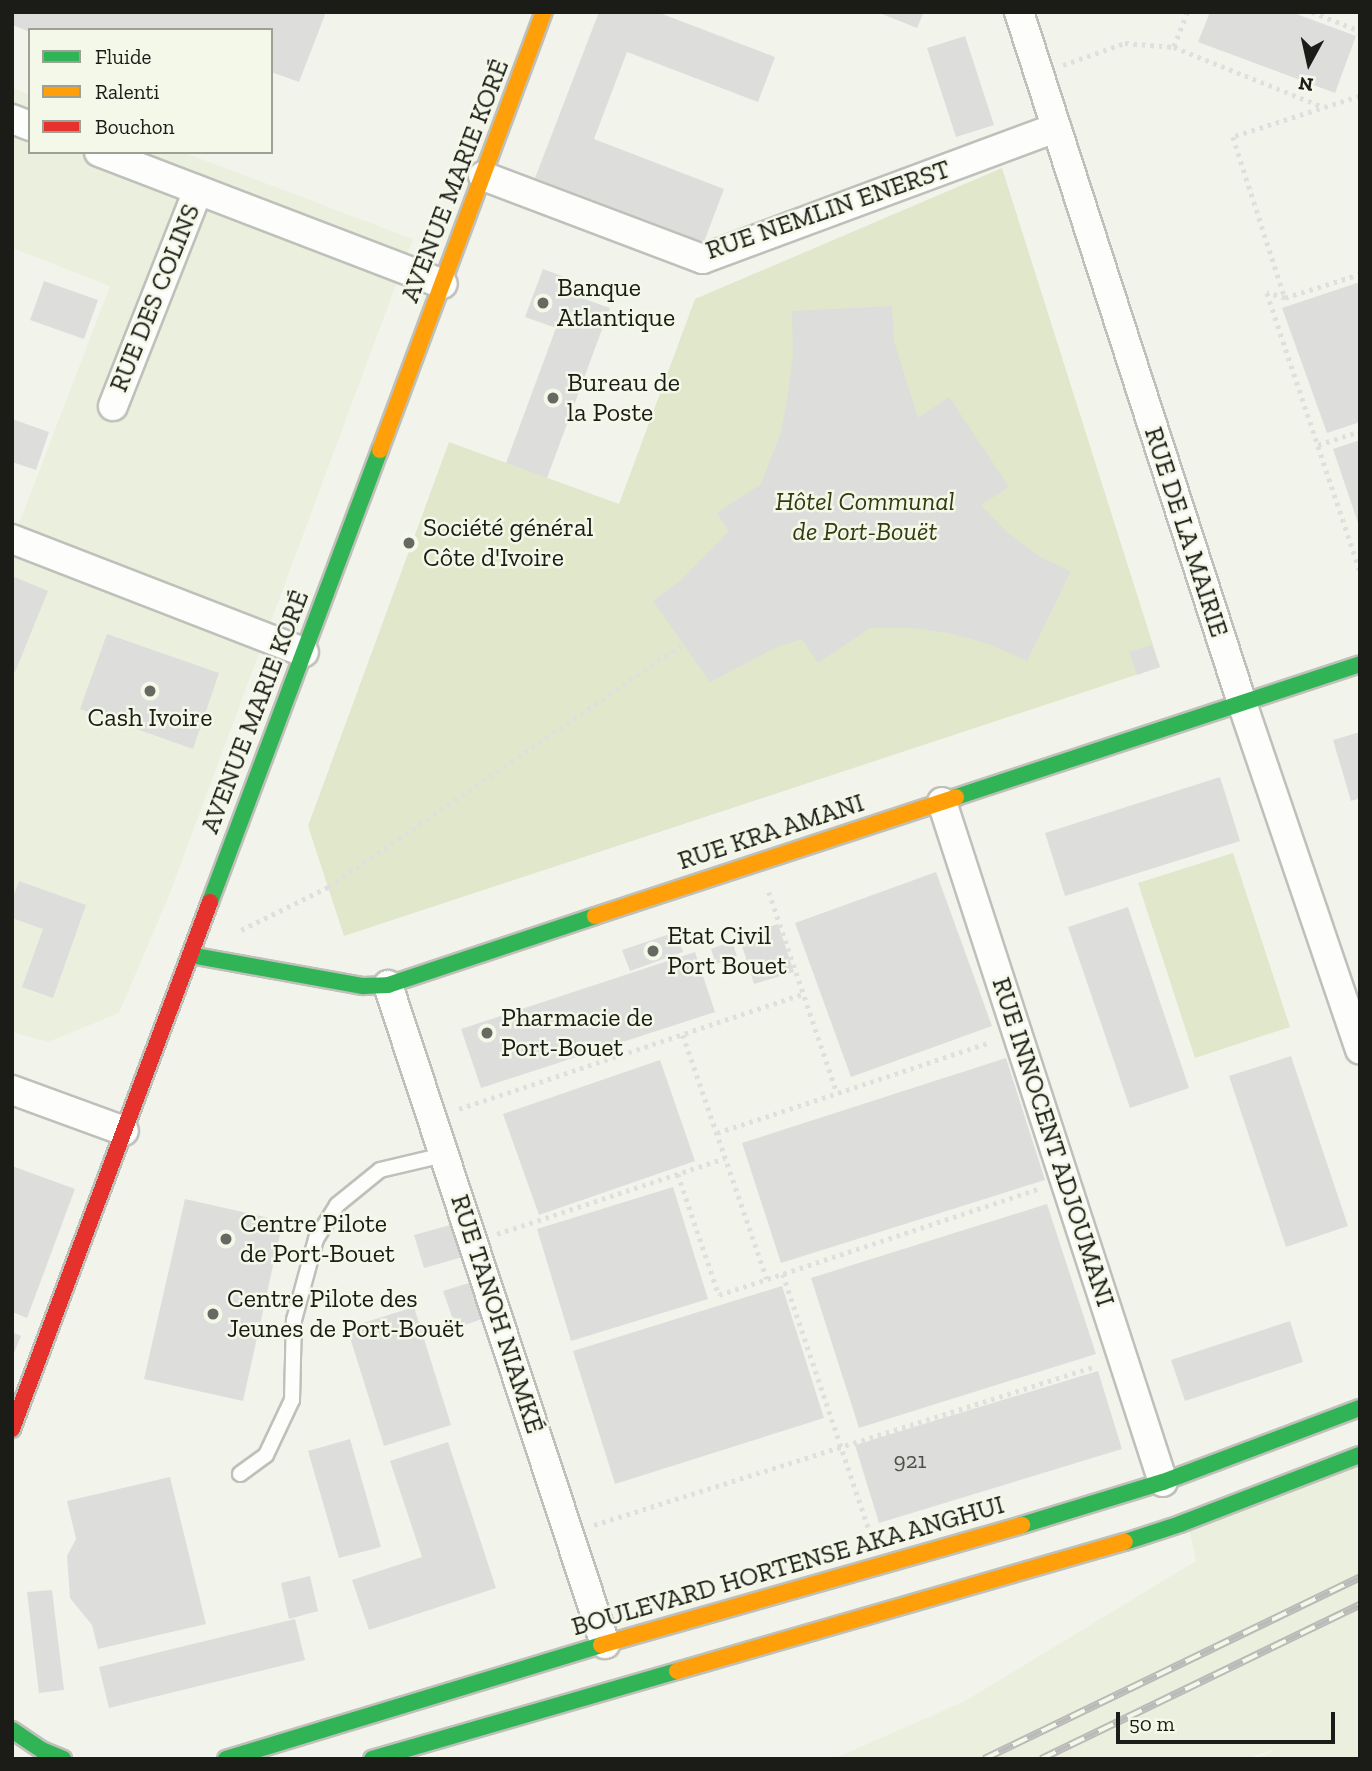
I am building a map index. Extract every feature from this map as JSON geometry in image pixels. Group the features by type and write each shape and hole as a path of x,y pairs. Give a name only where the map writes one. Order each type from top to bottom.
{"main road":[{"name":"AVENUE MARIE KORÉ","path":"12,1429 544,12"},
{"name":"RUE KRA AMANI","path":"190,956 363,986 388,985 1360,664"},
{"name":"BOULEVARD HORTENSE AKA ANGHUI","path":"226,1759 606,1644 881,1567 1163,1482 1360,1408"},
{"path":"372,1759 1092,1552 1180,1524 1360,1455"},
{"path":"12,1730 42,1750 63,1759"}],"street":[{"name":"RUE DE LA MAIRIE","path":"1019,12 1242,702 1360,1049"},
{"name":"RUE NEMLIN ENERST","path":"483,176 703,259 1056,128"},
{"path":"104,154 442,284"},
{"name":"RUE DES COLINS","path":"113,406 198,190"},
{"path":"12,538 304,652"},
{"name":"RUE INNOCENT ADJOUMANI","path":"942,802 1163,1482"},
{"name":"RUE TANOH NIAMKÉ","path":"388,985 606,1644"},
{"path":"12,1090 124,1131"}],"lane":[{"path":"240,1474 266,1455 292,1400 294,1320 316,1239 337,1205 380,1170 444,1155"}],"path":[{"path":"1174,47 1188,12"},
{"path":"1312,12 1360,31"},
{"path":"1038,73 1125,43 1174,47 1324,108"},
{"path":"1285,298 1233,137 1360,96"},
{"path":"1360,274 1285,298 1267,293 1360,570"},
{"path":"1318,445 1360,431"},
{"path":"236,933 328,887 683,644"},
{"path":"758,862 837,1093"},
{"path":"432,1118 803,994"},
{"path":"717,1133 1017,1033"},
{"path":"683,1035 767,1279"},
{"path":"473,1243 725,1158"},
{"path":"678,1174 719,1295 1065,1180"},
{"path":"783,1274 881,1567"},
{"path":"569,1533 1123,1357"}],"shaded area":[{"path":"12,88 28,94 28,154 187,154 413,239 170,893 119,1013 48,1042 12,1032 12,542 110,286 12,248"},
{"path":"1360,1449 1360,1759 1256,1759 1277,1749 1243,1759 833,1759 965,1701 1196,1561 1186,1514"}],"green space":[{"name":"Hôtel Communal de Port-Bouët","path":"1002,168 1160,667 344,936 308,826 449,442 619,504 695,299"},
{"path":"1233,853 1290,1027 1195,1058 1138,883"}],"building":[{"path":"12,12 326,12 299,82 273,73 273,28 28,28 28,31 12,25"},
{"path":"599,12 657,12 775,57 758,102 627,52 594,139 724,189 704,242 535,178"},
{"path":"877,12 924,12 917,28"},
{"path":"1210,12 1291,12 1356,36 1335,93 1198,42"},
{"path":"965,36 994,125 956,137 927,48"},
{"path":"543,269 573,280 568,293 610,308 547,478 506,463 556,328 525,317"},
{"path":"44,281 98,300 84,339 30,320"},
{"path":"1360,282 1360,422 1327,433 1282,308"},
{"name":"Hôtel Communal de Port-Bouët","path":"892,306 894,341 918,418 949,397 1009,487 981,505 1007,532 1040,557 1071,571 1027,661 989,644 949,633 911,628 870,628 818,663 802,639 777,647 710,682 653,601 681,580 729,531 717,513 761,484 781,432 788,394 793,353 792,311"},
{"path":"12,419 49,432 36,470 12,462"},
{"path":"1360,440 1360,526 1359,526 1333,449"},
{"path":"12,576 48,591 15,672 12,671"},
{"name":"Cash Ivoire","path":"107,634 219,673 193,749 80,709"},
{"path":"1152,645 1160,667 1137,675 1129,652"},
{"path":"1360,732 1360,798 1351,801 1333,740"},
{"path":"1220,777 1240,841 1065,896 1045,833"},
{"path":"936,872 992,1026 851,1077 795,923"},
{"path":"19,881 86,905 53,998 22,987 43,929 12,918 12,900"},
{"path":"1128,907 1189,1088 1130,1108 1068,927"},
{"path":"778,924 794,972 754,984 739,936"},
{"name":"Etat Civil Port Bouet","path":"676,932 683,952 630,971 622,950"},
{"path":"732,941 737,956 716,964 711,949"},
{"path":"695,952 715,1012 481,1088 461,1029"},
{"path":"1291,1056 1348,1226 1286,1247 1229,1076"},
{"path":"1006,1058 1045,1180 781,1263 742,1143"},
{"path":"660,1060 695,1161 539,1215 503,1114"},
{"path":"12,1166 75,1189 27,1318 12,1312"},
{"path":"673,1187 708,1299 571,1341 537,1229"},
{"path":"185,1199 283,1221 243,1401 144,1379"},
{"path":"1047,1204 1096,1354 859,1428 811,1278"},
{"path":"461,1222 470,1255 424,1268 414,1235"},
{"path":"472,1282 485,1318 456,1328 443,1291"},
{"path":"782,1286 824,1418 615,1484 573,1351"},
{"path":"414,1307 451,1425 384,1446 347,1328"},
{"path":"1290,1321 1303,1362 1185,1401 1171,1360"},
{"path":"12,1332 21,1336 12,1358"},
{"path":"1098,1371 1122,1449 879,1523 855,1445"},
{"path":"350,1439 381,1547 339,1558 308,1451"},
{"path":"448,1442 496,1588 369,1630 352,1580 422,1557 390,1461"},
{"path":"170,1477 206,1624 98,1649 92,1625 70,1598 67,1556 76,1539 67,1501"},
{"path":"310,1576 318,1611 289,1619 281,1583"},
{"path":"52,1590 64,1690 39,1693 27,1592"},
{"path":"295,1619 305,1660 109,1708 99,1667"}],"railway":[{"path":"984,1759 1360,1577"},
{"path":"1041,1759 1360,1605"}],"traffic: fast":[{"path":"210,902 380,450"},
{"path":"956,797 1360,664"},
{"path":"190,955 363,986 388,985 595,916"},
{"path":"1022,1525 1163,1482 1360,1408"},
{"path":"1125,1542 1180,1524 1360,1455"},
{"path":"226,1759 601,1645"},
{"path":"372,1759 677,1671"},
{"path":"12,1730 42,1750 63,1759"}],"traffic: slow":[{"path":"380,450 544,12"},
{"path":"595,916 956,797"},
{"path":"601,1645 1022,1525"},
{"path":"677,1671 1125,1542"}],"traffic: jam":[{"path":"12,1429 210,902"}],"place":[{"name":"Banque Atlantique","path":"543,303"},
{"name":"Bureau de la Poste","path":"553,398"},
{"name":"Société général Côte d'Ivoire","path":"409,543"},
{"name":"Cash Ivoire","path":"150,691"},
{"name":"Etat Civil Port Bouet","path":"653,951"},
{"name":"Pharmacie de Port-Bouet","path":"487,1033"},
{"name":"Centre Pilote de Port-Bouet","path":"226,1239"},
{"name":"Centre Pilote des Jeunes de Port-Bouët","path":"213,1314"}]}
